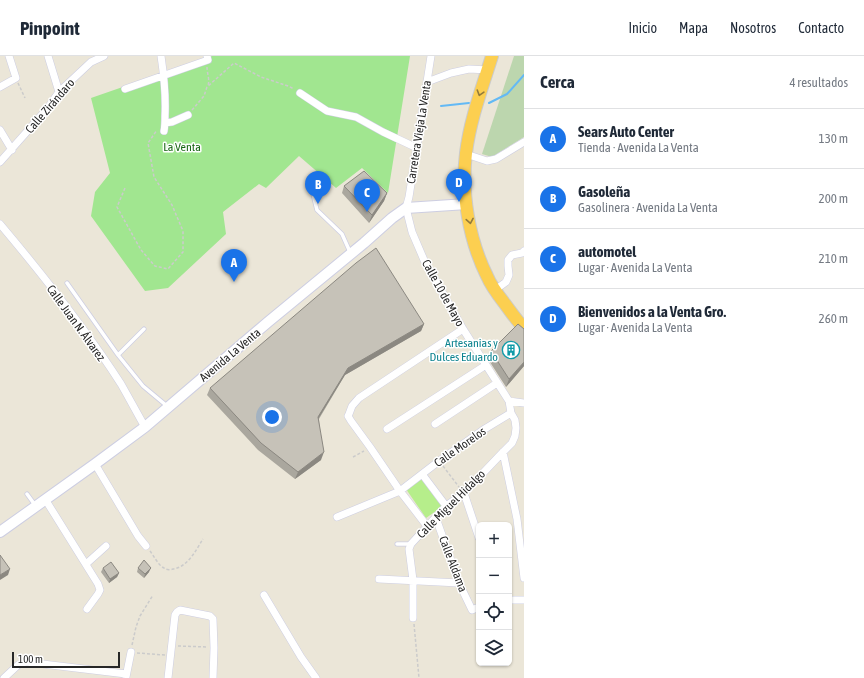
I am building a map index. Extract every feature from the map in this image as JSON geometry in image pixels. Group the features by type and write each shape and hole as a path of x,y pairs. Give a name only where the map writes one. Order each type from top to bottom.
{"highway":[{"path":"492,56 472,120 466,154 465,176 467,204 478,256 487,276 512,314 524,328"}],"main road":[{"path":"406,208 467,204"},
{"name":"Avenida La Venta","path":"0,532 145,427 392,218 406,208"}],"street":[{"path":"0,87 16,78 9,56"},
{"path":"48,56 59,92"},
{"name":"Calle Zirándaro","path":"0,162 48,109 59,92 91,62 104,56"},
{"path":"161,56 166,105 164,131"},
{"name":"Carretera Vieja La Venta","path":"406,208 431,56"},
{"path":"125,88 208,58"},
{"path":"427,82 451,72 469,69 488,70"},
{"path":"300,93 327,111 356,117 417,148"},
{"path":"165,123 172,122 188,115"},
{"path":"0,130 12,150"},
{"path":"466,154 488,161 496,159 524,142"},
{"name":"Calle 10 de Mayo","path":"406,208 412,232 424,260 463,329 509,401"},
{"name":"Calle Juan N. Álvarez","path":"0,224 82,327 121,385 145,427"},
{"path":"495,290 506,282 509,275 508,260 512,255 522,253 524,251"},
{"name":"Calle Aldama","path":"427,526 348,416 352,406 359,398 463,329"},
{"path":"386,429 486,364"},
{"path":"435,424 497,383"},
{"path":"511,413 509,401 524,403"},
{"name":"Calle Miguel Hidalgo","path":"413,618 413,580 409,549 411,544 446,506 464,493 512,444 516,436 516,420 511,413"},
{"name":"Calle Morelos","path":"337,517 400,490 483,430 511,413"},
{"path":"503,452 517,519 524,578"},
{"path":"95,464 138,536 146,546"},
{"path":"422,474 446,506"},
{"path":"464,493 476,529"},
{"path":"44,500 98,584 100,590 87,609"},
{"name":"Calle Aldama","path":"436,518 459,583 476,609"},
{"path":"86,564 106,546"},
{"path":"379,579 459,583"},
{"path":"264,596 300,657 316,678"},
{"path":"512,600 524,600"},
{"path":"168,678 175,615 180,610 210,616 213,619 214,666 212,678"},
{"path":"4,678 18,665 26,662 126,676 131,652"}],"lane":[{"path":"314,194 318,210 342,234 351,253"},
{"path":"67,283 118,355 143,386 168,407"},
{"path":"118,355 144,328"},
{"path":"27,494 36,506"},
{"path":"397,544 411,544"}],"path":[{"path":"188,115 204,96 209,82 207,72 208,58"},
{"path":"207,87 234,63 261,77 288,86 300,93"},
{"path":"16,78 25,98"},
{"path":"125,188 117,207 141,250 155,266 168,269 183,252 183,231 172,205 154,177 148,143 163,122 165,123"},
{"path":"353,457 368,444"},
{"path":"439,461 464,493"},
{"path":"146,546 164,568 167,570 172,570 185,564 203,539"},
{"path":"153,595 140,616 136,627 131,652 170,656"},
{"path":"413,618 418,678"},
{"path":"172,645 214,648"}],"green space":[{"name":"La Venta","path":"212,56 410,56 388,193 362,168 336,188 299,156 266,188 259,184 223,212 226,234 168,288 145,291 91,216 95,192 110,173 91,98"},
{"path":"514,56 524,56 524,137 492,157 482,154"},
{"path":"422,479 443,506 426,518 406,489"}],"building":[{"path":"364,171 387,193 372,215 344,186"},
{"path":"376,248 424,324 348,368 318,417 324,452 298,472 261,443 210,388 356,263"},
{"name":"Artesanias y Dulces Eduardo","path":"518,324 524,329 524,362 509,379 491,351"},
{"path":"0,555 10,569 0,575"},
{"path":"144,560 151,568 145,574 138,568"},
{"path":"111,562 119,573 110,579 103,568"}],"waterway":[{"path":"489,103 507,94 524,75"},
{"path":"441,106 469,103"}],"place":[{"name":"Bienvenidos a la Venta Gro.","path":"459,202"},
{"name":"Gasoleña","path":"318,204"},
{"name":"automotel","path":"367,212"},
{"name":"Sears Auto Center","path":"234,282"},
{"name":"Artesanias y Dulces Eduardo","path":"511,350"}]}
